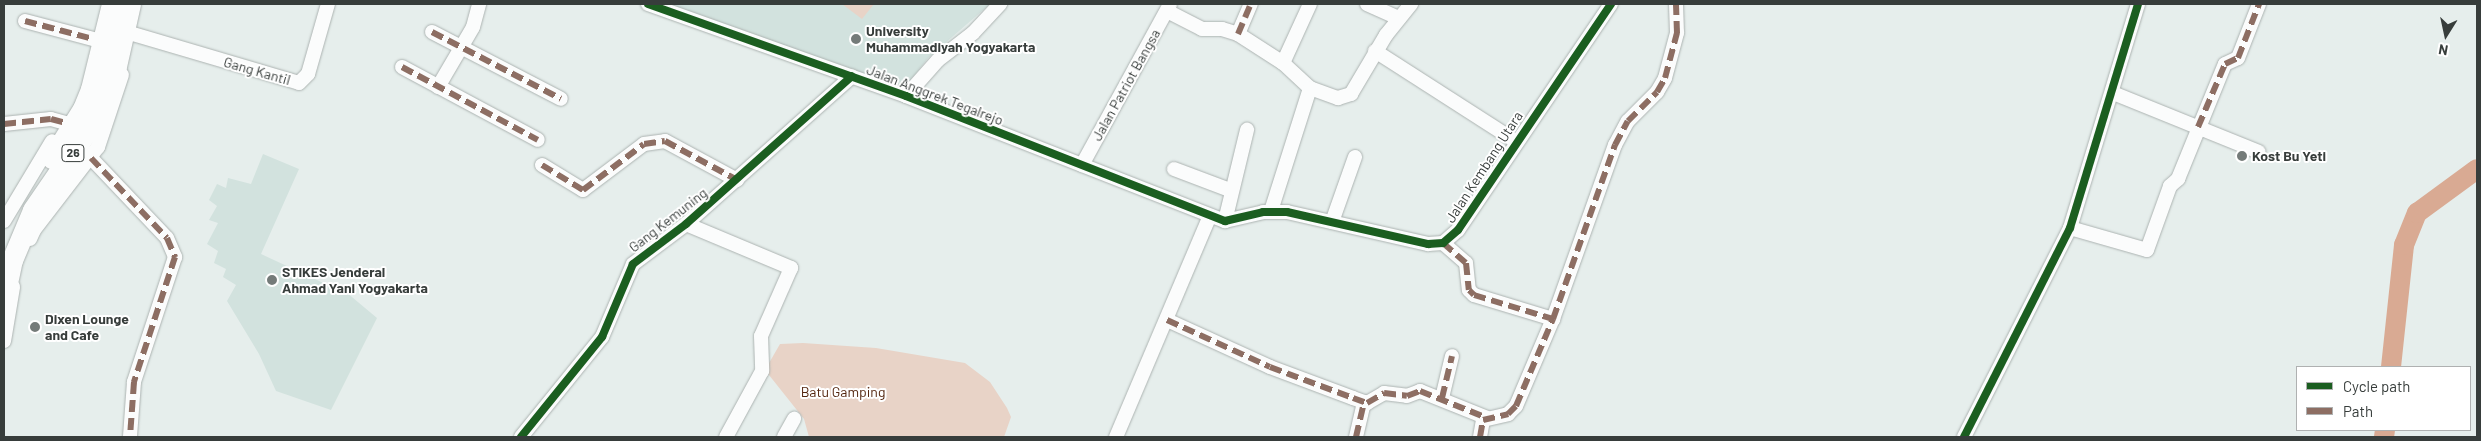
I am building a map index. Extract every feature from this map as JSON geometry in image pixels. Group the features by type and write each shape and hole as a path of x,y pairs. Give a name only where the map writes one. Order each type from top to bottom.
{"highway":[{"name":"26","path":"4,240 12,220 83,109 112,4"},
{"name":"26","path":"4,297 12,260 33,210 94,121 116,66 130,4"}],"street":[{"path":"4,221 22,186 66,123 81,87 102,4"},
{"path":"4,341 15,278 34,230 91,158 112,110 140,4"},
{"name":"Gang Kantil","path":"133,34 299,82 308,74 328,4"},
{"path":"438,87 473,27 479,4"},
{"name":"Jalan Anggrek Tegalrejo","path":"648,4 906,96 1210,216"},
{"path":"906,96 938,60 973,33 1000,4"},
{"path":"1238,34 1251,4"},
{"path":"1283,63 1310,4"},
{"path":"1367,4 1399,18"},
{"path":"1168,7 1202,29 1222,29 1238,34 1283,63 1310,88 1338,98 1347,96 1375,51 1411,4"},
{"name":"Jalan Kembang Utara","path":"1443,243 1458,230 1515,141 1611,4"},
{"path":"1480,437 1481,423 1487,418 1508,414 1516,406 1553,319 1615,146 1628,121 1658,92 1666,78 1677,34 1676,4"},
{"path":"1964,437 2070,228 2113,93 2138,4"},
{"path":"2070,228 2147,250 2170,186 2178,179 2225,64 2238,58 2259,4"},
{"name":"Jalan Patriot Bangsa","path":"1082,165 1168,7"},
{"path":"25,21 93,40"},
{"path":"432,32 463,45 561,99"},
{"path":"1375,51 1515,141"},
{"path":"402,67 538,140"},
{"name":"Gang Kemuning","path":"521,437 602,337 632,265 686,224 852,76"},
{"path":"1271,211 1310,88"},
{"path":"2113,93 2259,152"},
{"path":"4,124 51,119 66,123"},
{"path":"1224,220 1230,190 1247,130"},
{"path":"542,165 583,190 644,144 665,141 737,180"},
{"path":"1332,222 1355,157"},
{"path":"91,158 167,238 175,257 134,382 130,437"},
{"path":"1174,169 1230,190"},
{"path":"1116,437 1210,216 1224,220 1271,211 1332,222 1428,244 1443,243 1466,263 1469,290 1474,295 1553,319"},
{"path":"686,224 790,268 761,336 762,371 726,437"},
{"path":"1167,320 1270,367 1364,402 1373,401 1384,393 1409,396 1417,391 1442,398 1487,418"},
{"path":"1442,398 1452,356"},
{"path":"1356,437 1364,402"},
{"path":"784,437 794,419"}],"shaded area":[{"name":"University Muhammadiyah Yogyakarta","path":"663,4 990,4 928,58 903,90"},
{"name":"STIKES Jenderal Ahmad Yani Yogyakarta","path":"263,154 299,169 261,254 332,287 334,282 377,318 331,410 276,391 259,354 227,301 236,285 223,277 226,269 214,263 218,251 207,244 218,223 209,220 217,206 209,200 217,184 226,188 228,178 251,184"}],"green space":[{"path":"842,4 874,4 862,19"},
{"name":"Batu Gamping","path":"803,343 876,348 965,363 990,382 1007,408 1011,417 1004,437 809,437 804,419 765,370 780,344"}],"waterway":[{"path":"2391,366 2404,245 2417,213 2477,169"},
{"path":"2384,437 2385,431"}],"marked path":[{"path":"1238,34 1251,4"},
{"path":"1480,437 1483,420 1508,414 1516,406 1553,319 1615,145 1628,121 1657,92 1665,78 1677,33 1676,4"},
{"path":"2198,127 2225,64 2238,58 2259,4"},
{"path":"25,21 93,39"},
{"path":"432,32 561,99"},
{"path":"402,67 538,140"},
{"path":"4,124 51,119 66,123"},
{"path":"542,165 583,190 644,144 665,141 737,180"},
{"path":"91,158 167,238 175,257 134,382 130,437"},
{"path":"1443,243 1466,263 1469,290 1474,295 1553,319"},
{"path":"1167,320 1270,367 1367,403 1384,393 1407,396 1420,391 1487,418"},
{"path":"1442,398 1452,356"},
{"path":"1356,437 1364,402"}],"cycle path":[{"path":"648,4 906,96 1225,221 1263,212 1287,212 1428,244 1443,243 1458,230 1611,4"},
{"path":"1964,437 2070,228 2138,4"},
{"path":"521,437 602,337 633,264 686,224 852,76"}],"place":[{"name":"University Muhammadiyah Yogyakarta","path":"856,39"},
{"name":"Kost Bu Yeti","path":"2242,156"},
{"name":"STIKES Jenderal Ahmad Yani Yogyakarta","path":"272,280"},
{"name":"Dixen Lounge and Cafe","path":"35,327"}]}
